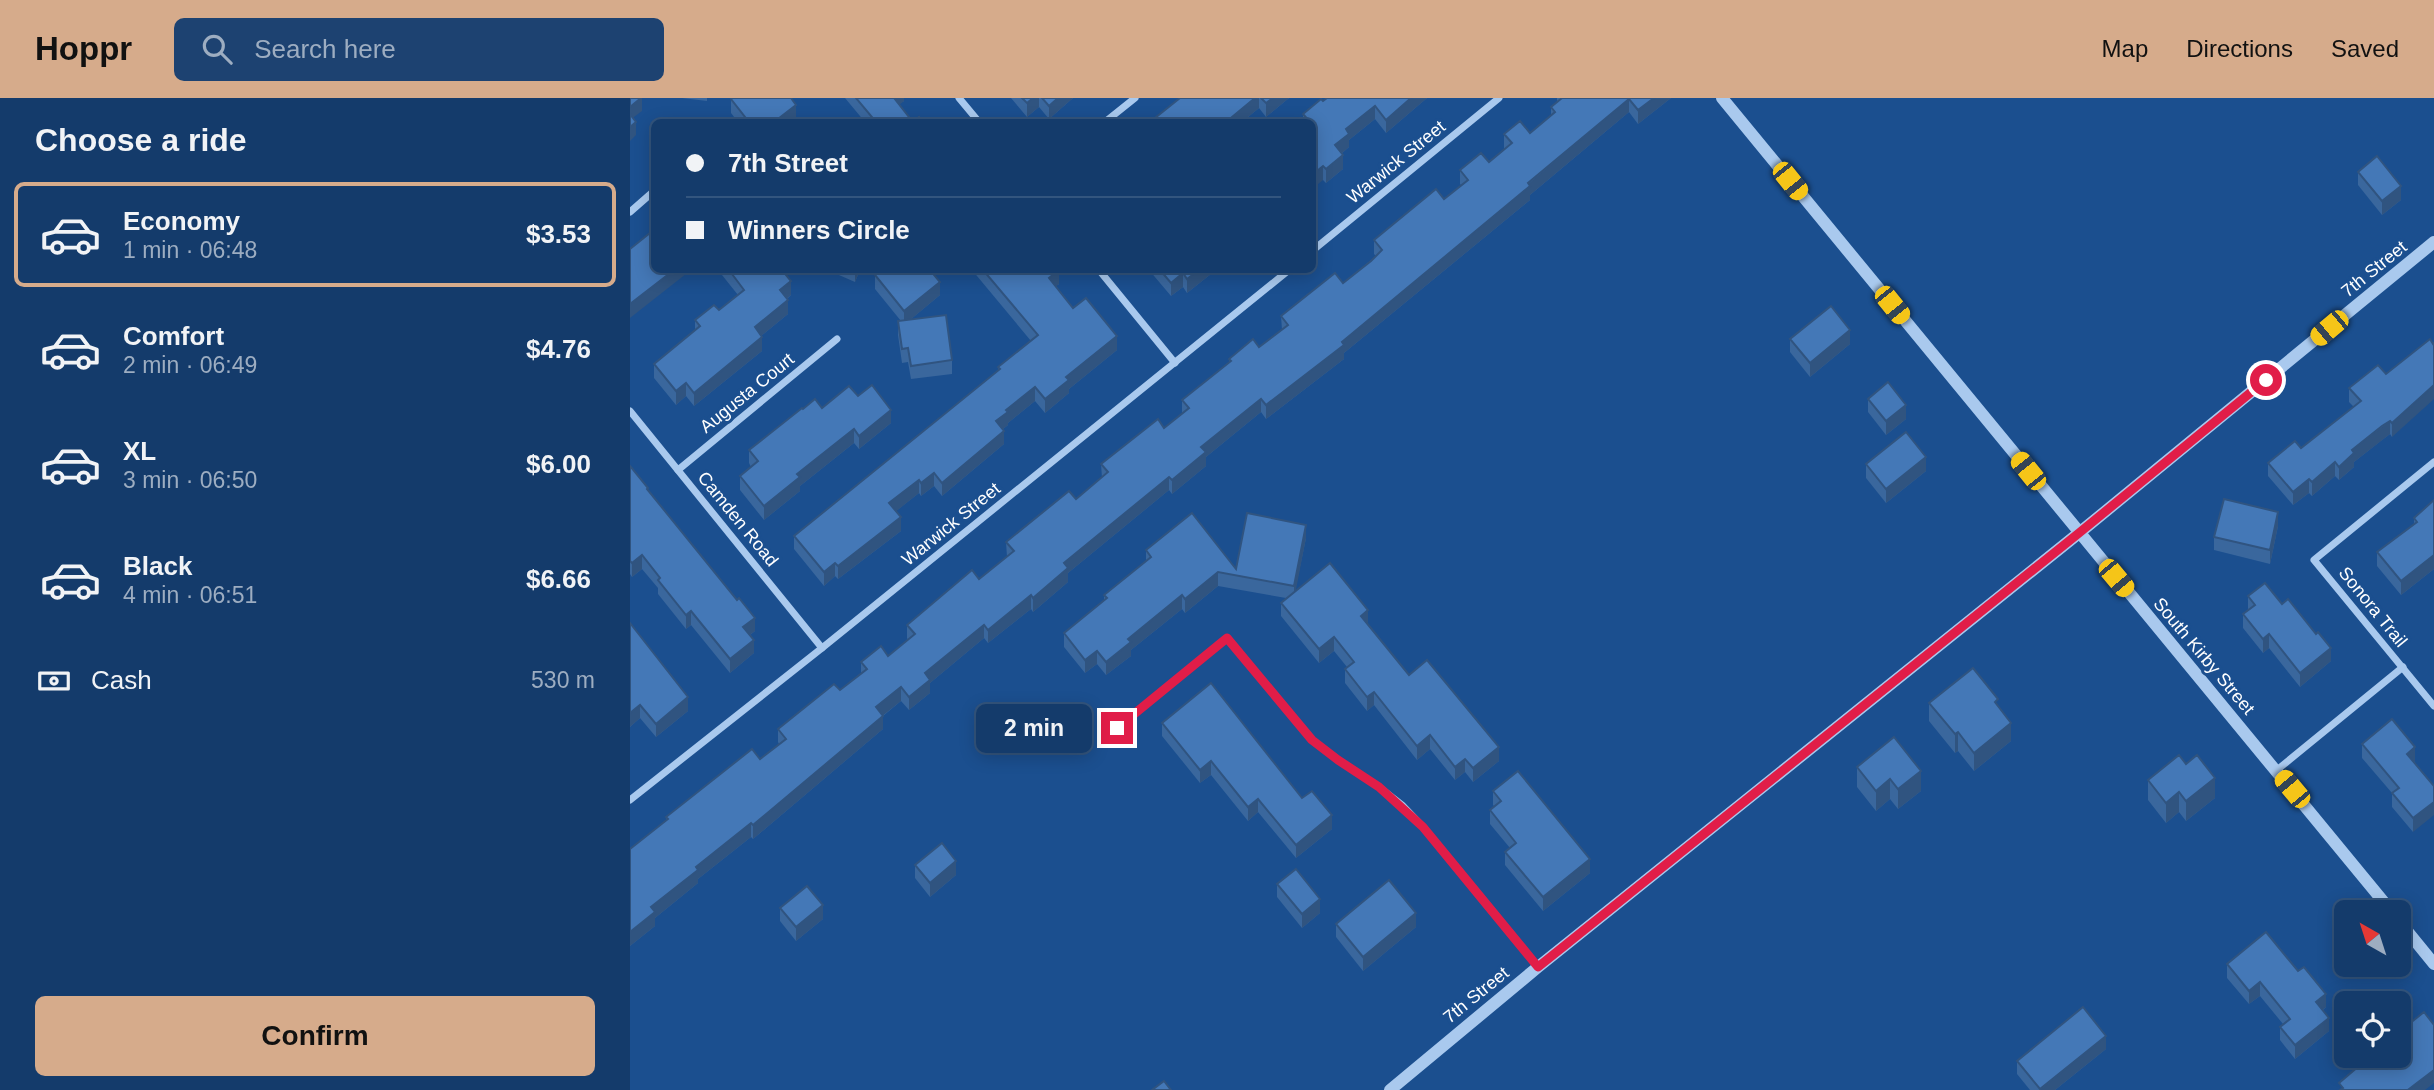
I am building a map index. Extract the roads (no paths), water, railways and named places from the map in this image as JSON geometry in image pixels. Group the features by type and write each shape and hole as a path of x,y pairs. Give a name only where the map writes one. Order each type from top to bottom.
{"street":[{"path":"959,98 976,119"},
{"path":"1109,119 1135,98"},
{"name":"Warwick Street","path":"1316,248 1499,98"},
{"name":"South Kirby Street","path":"1722,98 2382,900"},
{"path":"630,212 651,194"},
{"name":"7th Street","path":"1390,1090 1538,967 2079,533 2434,242"},
{"path":"1101,273 1175,363"},
{"name":"Warwick Street","path":"630,799 822,648 1285,273"},
{"name":"Augusta Court","path":"678,470 837,340"},
{"name":"Camden Road","path":"630,411 822,648"},
{"name":"Sonora Trail","path":"2434,462 2314,560 2434,706"},
{"path":"1117,728 1227,638 1312,740 1379,787 1423,827 1538,967"},
{"path":"2277,770 2403,667"},
{"path":"2412,936 2434,964"}]}
